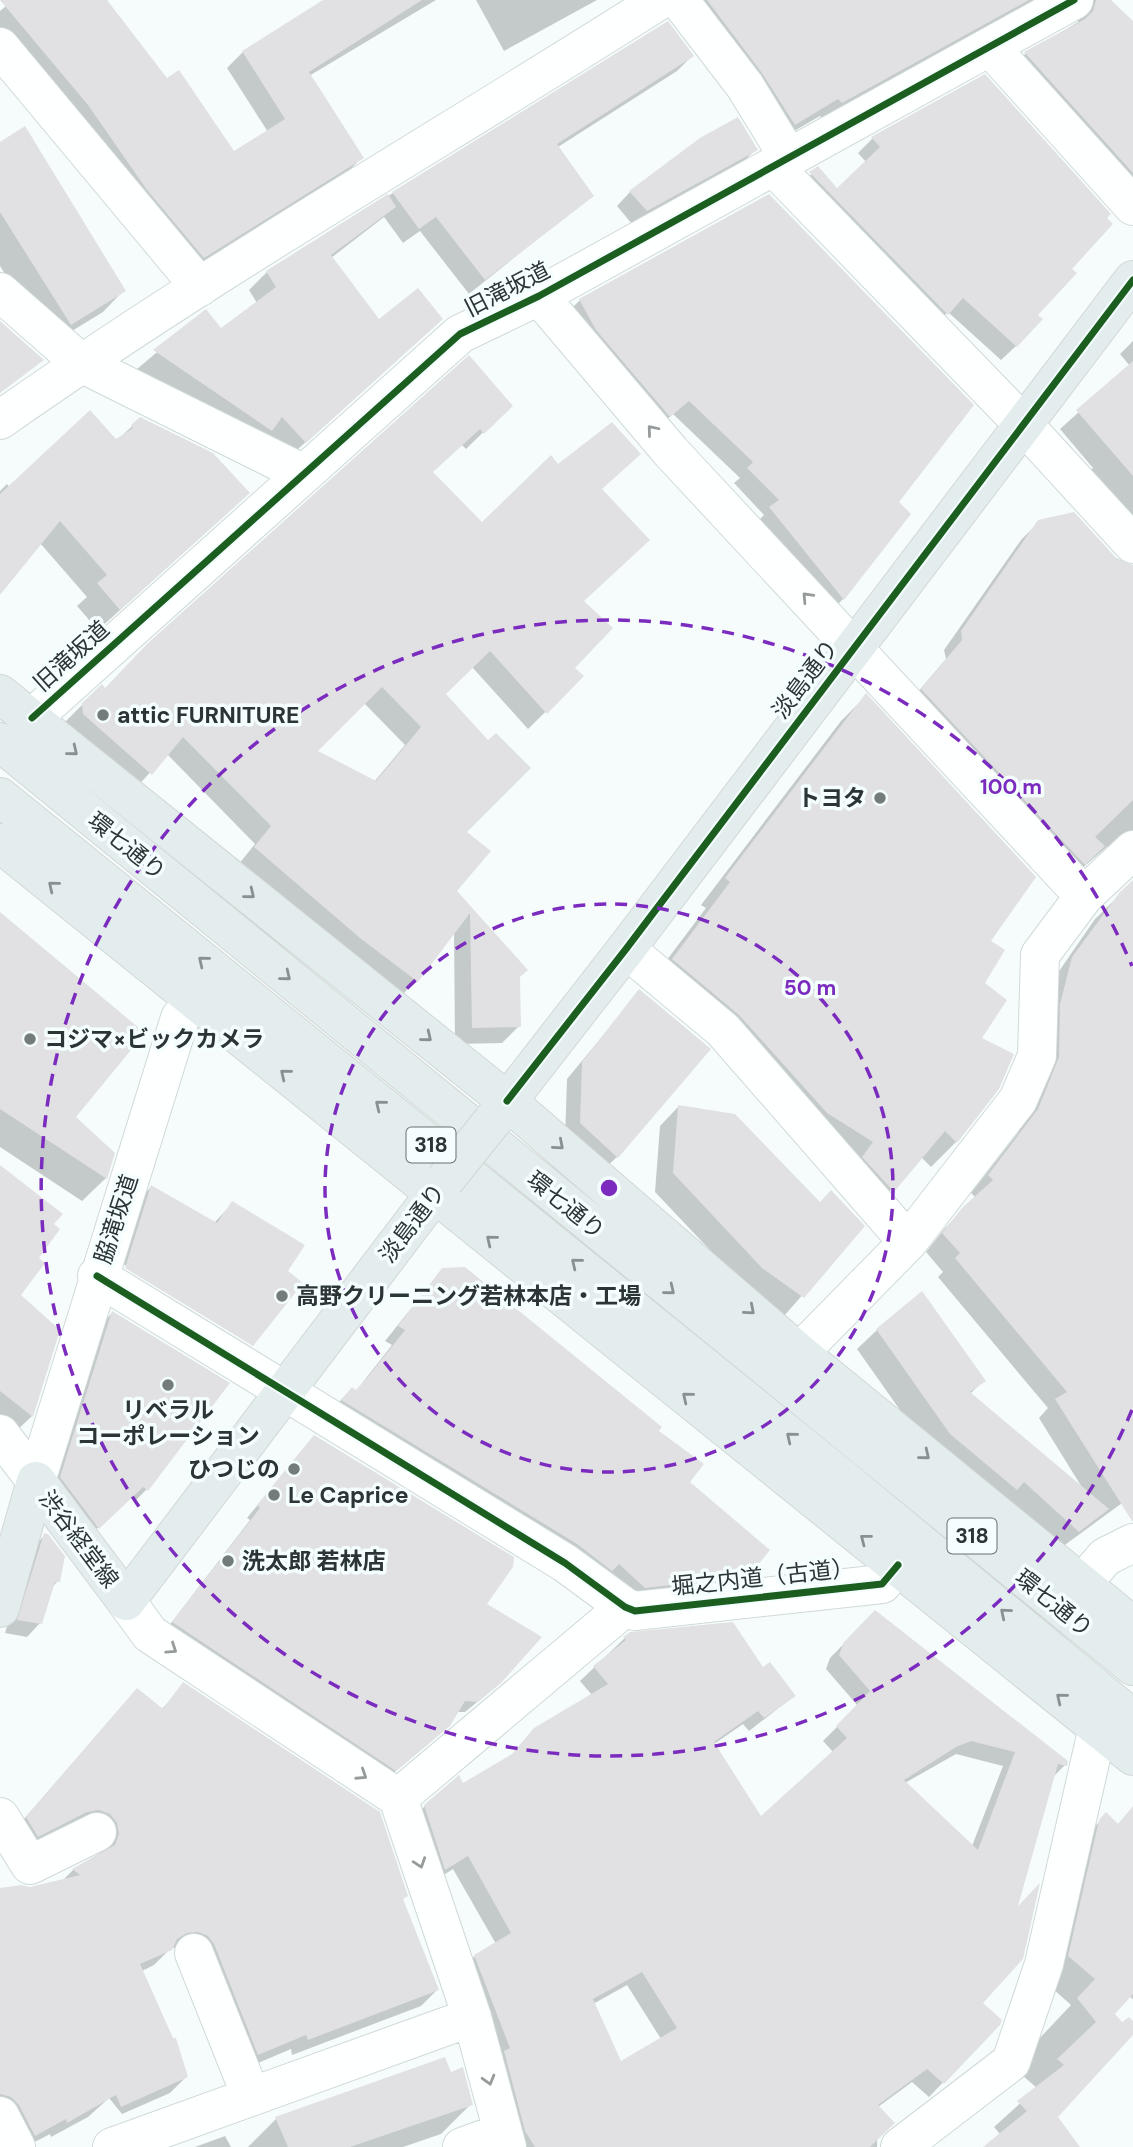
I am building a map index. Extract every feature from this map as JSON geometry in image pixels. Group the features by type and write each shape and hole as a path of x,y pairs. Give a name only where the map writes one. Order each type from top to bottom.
{"main road":[{"name":"淡島通り","path":"126,1601 439,1187 626,949 1133,280"},
{"path":"0,694 500,1110 1133,1626"},
{"name":"環七通り","path":"0,742 1133,1666"},
{"name":"環七通り","path":"0,797 844,1480 1115,1723"},
{"path":"0,843 194,1000 439,1187 898,1565 1115,1723 1133,1756"},
{"name":"渋谷経堂線","path":"36,1481 126,1601"},
{"name":"渋谷経堂線","path":"0,1608 36,1481"}],"street":[{"path":"0,420 81,363 200,286 660,0"},
{"path":"679,0 744,86 782,163 1133,544"},
{"name":"旧滝坂道","path":"32,718 460,334 539,296 1074,0"},
{"path":"0,47 200,286"},
{"path":"990,47 1133,206"},
{"path":"0,292 81,363 304,474"},
{"path":"539,296 671,452 1084,896"},
{"path":"799,1353 908,1242 1018,1100 1038,1056 1040,955 1084,896 1133,850"},
{"path":"626,949 723,1030 908,1242"},
{"name":"脇滝坂道","path":"36,1481 97,1276 180,1018 194,1000"},
{"path":"97,1276 565,1563 625,1607 398,1798"},
{"path":"0,1434 36,1481"},
{"path":"1082,1584 1105,1557 1131,1544"},
{"name":"堀之内道（古道）","path":"625,1607 635,1611 882,1584 898,1565"},
{"path":"126,1601 150,1634 398,1798 472,2017 505,2140 462,2147"},
{"path":"900,2147 1011,2063 1044,1964 1115,1723"},
{"path":"0,1817 30,1865 97,1832"},
{"path":"194,1953 251,2096"},
{"path":"112,2147 472,2017"},
{"path":"0,2116 16,2147"}],"building":[{"path":"0,0 107,0 167,78 179,70 234,151 285,119 242,51 323,0 422,0 309,72 364,158 204,258 147,190 88,105"},
{"path":"707,0 1029,0 842,103 838,99 795,125 762,73"},
{"path":"1096,0 1111,0 1133,21 1133,173 1024,52 1085,19 1093,11"},
{"path":"668,21 694,56 557,144 594,196 485,280 436,217 419,229 392,192"},
{"path":"985,74 1111,214 1107,218 1113,224 1072,269 1077,273 1038,315 1043,319 1017,347 963,298 948,315 809,172 818,166 837,188 880,147 871,137"},
{"path":"738,117 758,150 647,211 629,191 700,138"},
{"path":"25,126 126,291 71,325 0,212 0,142"},
{"path":"388,194 396,207 331,255 379,319 418,288 443,319 306,443 282,417 272,431 153,350 206,309 221,328 276,287 266,271"},
{"path":"769,194 974,405 899,502 911,514 844,600 769,507 779,500 747,468 753,462 689,401 670,417 596,330 579,299"},
{"path":"0,321 44,360 0,393"},
{"path":"469,355 513,406 484,434 480,429 433,472 482,522 551,455 558,464 612,422 641,454 602,489 650,540 584,601 613,628 575,668 584,676 547,714 490,651 446,694 488,740 496,733 531,768 467,832 491,851 457,891 528,970 520,977 521,1027 472,1028 470,913 418,982 360,938 254,847 271,826 183,737 152,775 83,714 82,703 102,684 105,688 148,643","holes":["382,687 421,727 376,781 318,751"]},
{"path":"1133,361 1133,476 1076,410"},
{"path":"90,410 116,439 133,428 131,425 140,417 213,453 250,493 120,610 97,583 107,575 60,521 0,595 0,494"},
{"path":"1074,512 1117,559 1133,565 1133,800 1095,837 1105,846 1085,865 921,689 962,640 961,631 1038,520"},
{"path":"866,693 1036,877 991,941 1005,950 985,983 1007,1000 982,1038 1014,1054 999,1089 957,1143 945,1131 894,1192 862,1157 873,1142 827,1113 739,1015 672,959 730,882 725,878"},
{"path":"1133,880 1132,1521 1055,1399 1067,1392 955,1258 960,1253 942,1233 962,1208 993,1180 988,1175 1038,1109 1059,1057 1060,1004 1072,957 1120,892"},
{"path":"0,912 145,1033 76,1117 115,1153 107,1179 0,1109"},
{"path":"639,989 711,1049 618,1158 580,1123 582,1062"},
{"path":"678,1105 735,1114 820,1202 831,1190 865,1226 804,1298 762,1268 673,1173"},
{"path":"0,1165 63,1214 54,1224 60,1229 39,1258 45,1263 21,1295 60,1330 33,1417 0,1391"},
{"path":"151,1185 217,1223 232,1201 305,1245 288,1271 303,1283 253,1346 125,1268"},
{"path":"465,1267 662,1427 659,1431 704,1464 690,1482 770,1550 749,1576 645,1588 619,1564 612,1571 577,1544 341,1400 352,1387 356,1390 367,1378 405,1330 398,1326 442,1268"},
{"path":"922,1291 986,1381 970,1392 1109,1509 1079,1532 1024,1482 1017,1490 950,1434 876,1329"},
{"path":"112,1311 230,1383 148,1491 143,1487 99,1529 60,1477"},
{"path":"314,1435 514,1557 513,1567 487,1604 542,1637 501,1683 478,1702 465,1701 450,1726 396,1771 172,1622 260,1508 257,1505"},
{"path":"44,1533 48,1534 65,1556 60,1582 55,1582 42,1624 17,1620"},
{"path":"875,1610 1068,1761 1067,1766 1058,1764 1018,1906 1040,1883 1023,1959 983,2003 1002,2020 1000,2025 944,2084 927,2069 878,2105 895,2123 870,2147 535,2147 525,2131 504,2051 510,2048 474,1955 511,1933 468,1856 445,1870 424,1805 459,1775 463,1783 512,1754 534,1728 608,1684 593,1666 626,1640 623,1637 630,1632 733,1622 763,1667 770,1662 796,1696 764,1718 758,1711 714,1742 761,1816 847,1738 836,1726 870,1691 839,1655 844,1642","holes":["971,1741 1015,1752 978,1850 904,1780 956,1747","642,1972 677,2028 621,2061 593,1999"]},
{"path":"183,1682 380,1812 408,1896 403,1899 439,1990 308,2040 306,2035 258,2055 214,1944 208,1936 198,1932 187,1933 177,1939 172,1950 140,1964 173,2038 176,2038 188,2077 121,2107 116,2095 67,2123 66,2119 35,2136 19,2105 11,2097 0,2094 0,1888 21,1885 30,1887 80,1875 72,1869 115,1845 119,1834 117,1823 110,1814 99,1810 87,1812 38,1837 26,1817 137,1688 163,1709"},
{"path":"1133,1806 1133,1994 1115,2014 1122,2022 1129,2017 1133,2021 1133,2035 1058,2117 1080,2147 983,2147 1027,2111 1017,2101 1064,2065 1057,2059 1096,2022 1077,1998 1095,1979 1068,1956 1099,1820 1106,1812 1118,1824"},
{"path":"445,2057 451,2072 463,2067 473,2105 350,2147 288,2147 275,2117"}],"cycle path":[{"path":"32,718 460,334 539,296 1074,0"},
{"path":"507,1101 626,949 1133,280"},
{"path":"97,1276 565,1563 625,1607 635,1611 882,1584 898,1565"}],"place":[{"name":"attic FURNITURE","path":"103,715"},
{"name":"トヨタ","path":"880,798"},
{"name":"コジマ×ビックカメラ","path":"30,1039"},
{"name":"高野クリーニング若林本店・工場","path":"282,1296"},
{"name":"リベラル コーポレーション","path":"168,1385"},
{"name":"ひつじの","path":"294,1469"},
{"name":"Le Caprice","path":"274,1495"},
{"name":"洗太郎 若林店","path":"228,1561"}]}
